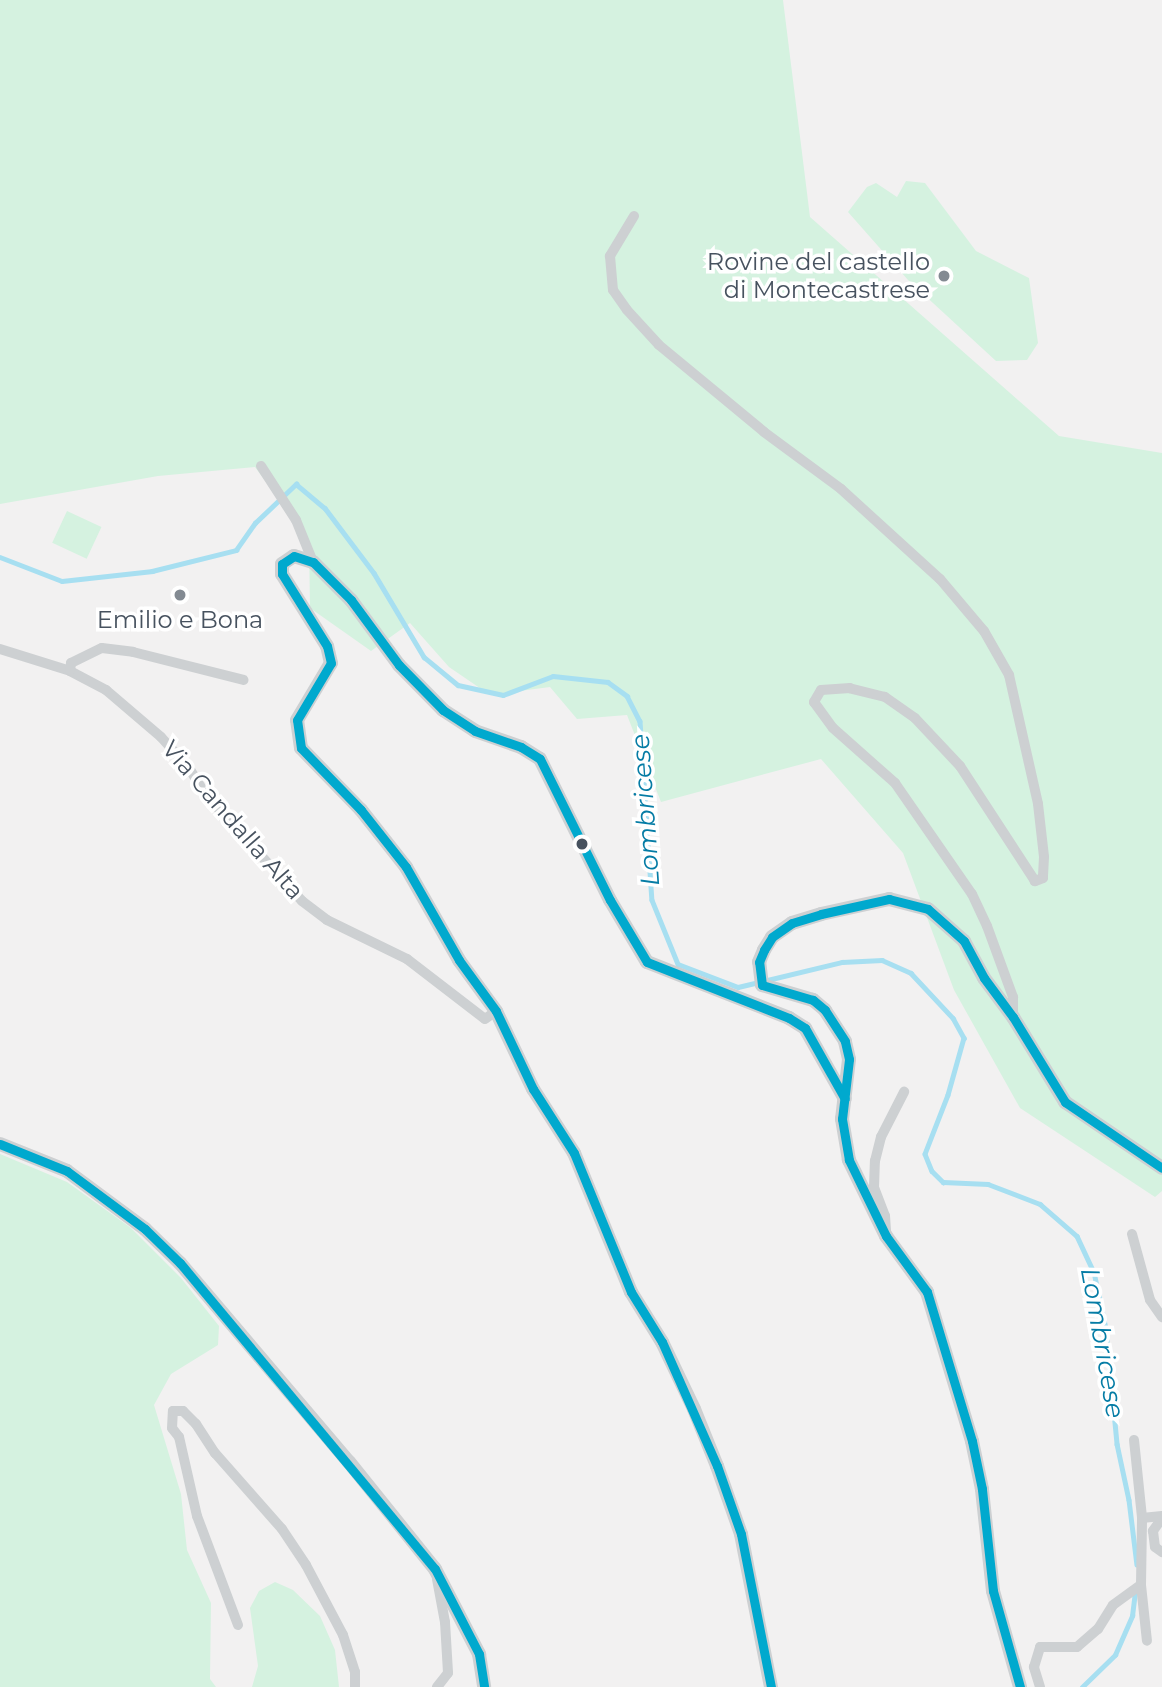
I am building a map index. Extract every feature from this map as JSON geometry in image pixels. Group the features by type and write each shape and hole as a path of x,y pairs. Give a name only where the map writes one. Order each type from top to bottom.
{"street":[{"path":"634,216 610,256 612,289 627,310 659,345 764,432 841,489 940,579 984,631 1009,675 1038,804 1044,857 1043,878 1035,881 960,766 915,718 885,697 850,688 821,690 814,702 833,727 895,783 972,894 987,926 1013,997 1013,1017"},
{"path":"261,466 296,520 313,562 351,600 399,665 443,710 475,731 521,747 540,759 610,900 647,962 789,1018 806,1028 845,1099"},
{"path":"313,562 294,556 282,564 286,583 327,646 331,663 321,684 302,707 297,720 301,748 360,810 406,867 459,960 496,1011 533,1089 574,1153 631,1293 662,1342 694,1409 741,1534 771,1687"},
{"path":"70,671 71,663 102,648 133,652 244,680"},
{"name":"Via Candalla Alta","path":"0,649 70,671 106,690 161,737 189,768 205,794 302,901 327,920 407,959 485,1019 496,1011"},
{"path":"1020,1687 993,1591 982,1489 972,1441 927,1292 886,1236 849,1160 842,1119 849,1059 845,1041 832,1019 813,1000 762,985 759,962 772,937 792,923 889,899 928,909 964,941 984,978 1013,1017 1065,1102 1162,1168"},
{"path":"886,1236 885,1216 874,1187 875,1161 881,1137 904,1092"},
{"path":"0,1144 67,1171 154,1237 260,1355 435,1569 479,1654 484,1687"},
{"path":"1132,1234 1150,1300 1162,1317"},
{"path":"238,1625 197,1516 179,1437 172,1428 173,1411 183,1411 196,1424 215,1454 282,1529 306,1565 343,1634 355,1672 355,1687"},
{"path":"1134,1440 1142,1518 1141,1585 1147,1641"},
{"path":"1142,1518 1162,1517"},
{"path":"1162,1517 1153,1531 1155,1547 1162,1552"},
{"path":"435,1569 447,1643 448,1673 437,1687"},
{"path":"1040,1687 1034,1667 1041,1647 1077,1647 1098,1629 1113,1605 1141,1585"}],"green space":[{"path":"0,0 783,0 810,217 1059,436 1162,453 1162,1191 1155,1197 1020,1108 954,990 903,853 821,759 661,802 627,715 577,719 550,687 490,695 449,667 410,623 371,651 310,608 309,540 255,467 158,476 0,504"},
{"path":"906,181 925,183 976,251 1029,278 1038,343 1027,360 996,361 908,280 848,212 867,187 876,183 897,197"},
{"path":"67,511 101,527 87,559 52,543"},
{"path":"0,1154 67,1182 131,1228 181,1278 219,1326 218,1345 171,1374 154,1405 181,1494 187,1550 211,1603 210,1679 216,1687 0,1687"},
{"path":"275,1582 293,1590 320,1616 335,1650 339,1687 252,1687 258,1666 250,1608 259,1591"}],"waterway":[{"name":"Lombricese","path":"0,557 62,581 152,571 236,550 255,523 296,484 325,508 374,573 424,657 458,685 503,695 553,676 608,682 627,696 640,721 652,900 678,964 738,987 842,962 882,960 911,973 953,1018 964,1038 948,1095 925,1154 932,1171 943,1182 988,1184 1040,1204 1077,1236 1094,1272 1106,1329 1117,1444 1129,1500 1137,1565"},
{"name":"Lombricese","path":"1082,1687 1115,1655 1132,1616 1135,1591"}],"transit line":[{"path":"771,1687 741,1534 717,1466 662,1342 631,1292 574,1153 533,1089 496,1011 459,960 406,867 361,810 301,748 297,720 331,663 327,646 282,574 282,564 294,556 313,562 351,600 399,665 443,710 475,731 521,747 540,759 610,900 647,962 789,1018 805,1028 845,1099"},
{"path":"1020,1687 993,1591 982,1489 972,1441 927,1292 886,1236 849,1160 842,1119 849,1059 845,1041 825,1010 813,1000 762,985 759,962 764,950 772,937 792,923 821,914 889,899 928,909 964,941 984,978 1013,1017 1065,1102 1162,1168"},
{"path":"0,1144 67,1171 145,1229 180,1263 435,1569 479,1654 484,1687"}],"place":[{"name":"Rovine del castello di Montecastrese","path":"944,276"},
{"name":"Emilio e Bona","path":"180,595"}]}
